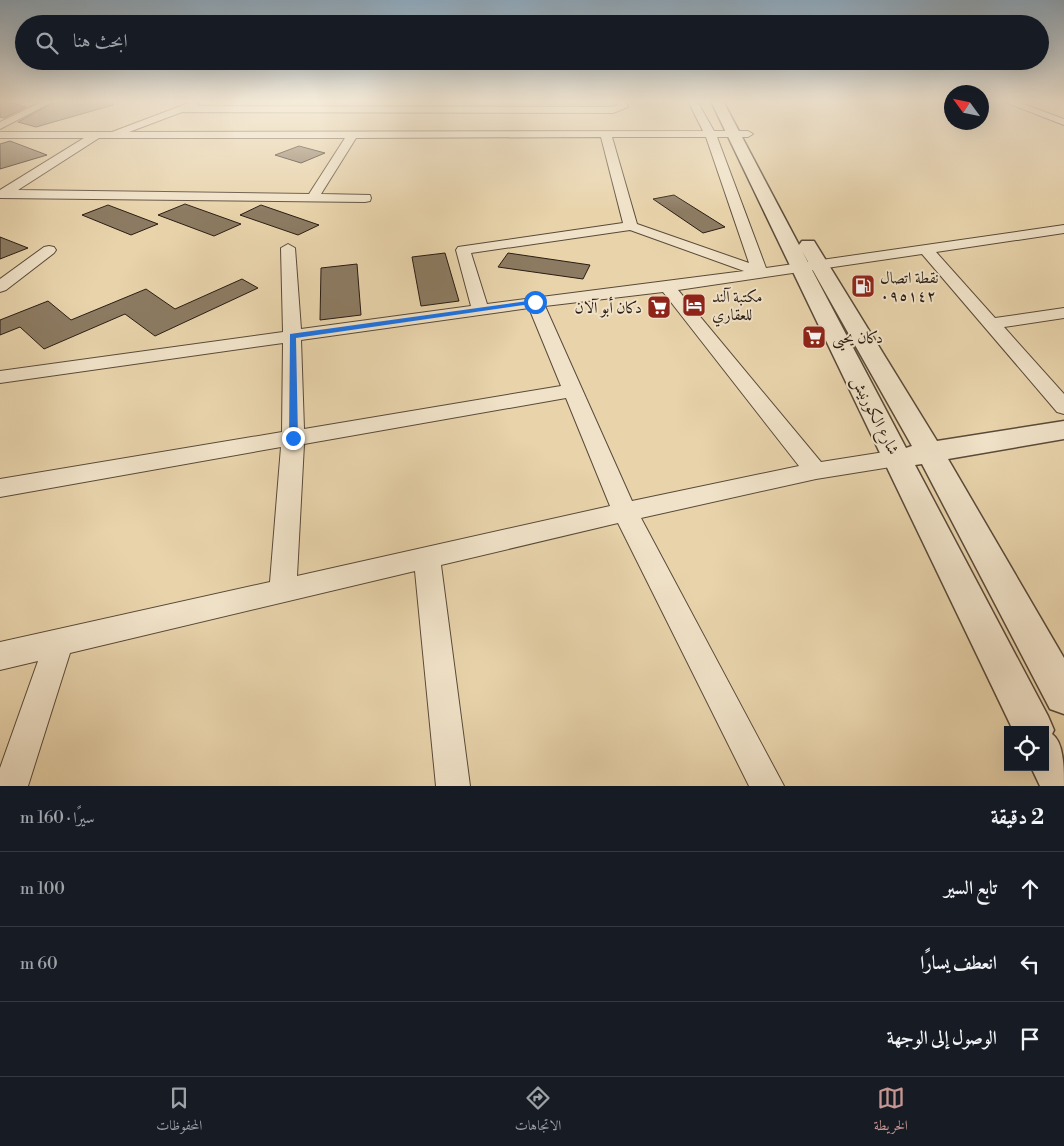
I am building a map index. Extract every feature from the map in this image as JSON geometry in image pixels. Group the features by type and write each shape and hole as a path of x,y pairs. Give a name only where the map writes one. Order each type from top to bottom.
{"street":[{"path":"1,195 92,138"},
{"path":"313,197 350,138"},
{"path":"607,138 631,226"},
{"path":"732,138 760,272"},
{"name":"شارع الكورنيش","path":"733,138 810,266 930,453 1064,695"},
{"path":"1,195 365,198"},
{"path":"480,310 463,250 631,226 760,272"},
{"path":"2,380 292,336 535,302 668,287 760,272 1064,229"},
{"path":"283,592 293,438 292,336 288,248"},
{"path":"925,249 1064,408"},
{"path":"0,287 49,250"},
{"name":"شارع الكورنيش","path":"810,266 898,458 1032,726"},
{"path":"668,287 816,471"},
{"path":"535,302 625,512 767,786"},
{"path":"991,324 1064,313"},
{"path":"0,488 573,390"},
{"path":"0,656 625,512 816,471 1064,430"},
{"path":"427,559 453,786"},
{"path":"11,786 59,642"},
{"path":"1049,760 1062,786"}],"building":[{"path":"10,141 47,155 0,169 0,144"},
{"path":"299,146 325,153 301,163 275,155"},
{"path":"674,195 725,227 703,233 653,199"},
{"path":"185,204 241,224 214,236 158,215"},
{"path":"108,205 158,224 131,235 82,215"},
{"path":"261,205 319,225 298,235 240,215"},
{"path":"0,237 28,248 0,259"},
{"path":"445,253 459,301 421,306 412,257"},
{"path":"508,253 590,265 583,279 498,267"},
{"path":"357,264 361,315 320,320 321,268"},
{"path":"242,279 258,288 155,336 125,314 44,349 20,327 0,335 0,320 48,301 71,320 146,289 175,309"}],"place":[{"name":"نقطة اتصال ٠٩٥١٤٢","path":"863,286"},
{"name":"مكتبة آلند للعقاري","path":"694,305"},
{"name":"دكان أبو آلان","path":"659,307"},
{"name":"دكان يحيى","path":"814,337"}],"route":[{"path":"293,438 292,336 535,302"}]}
